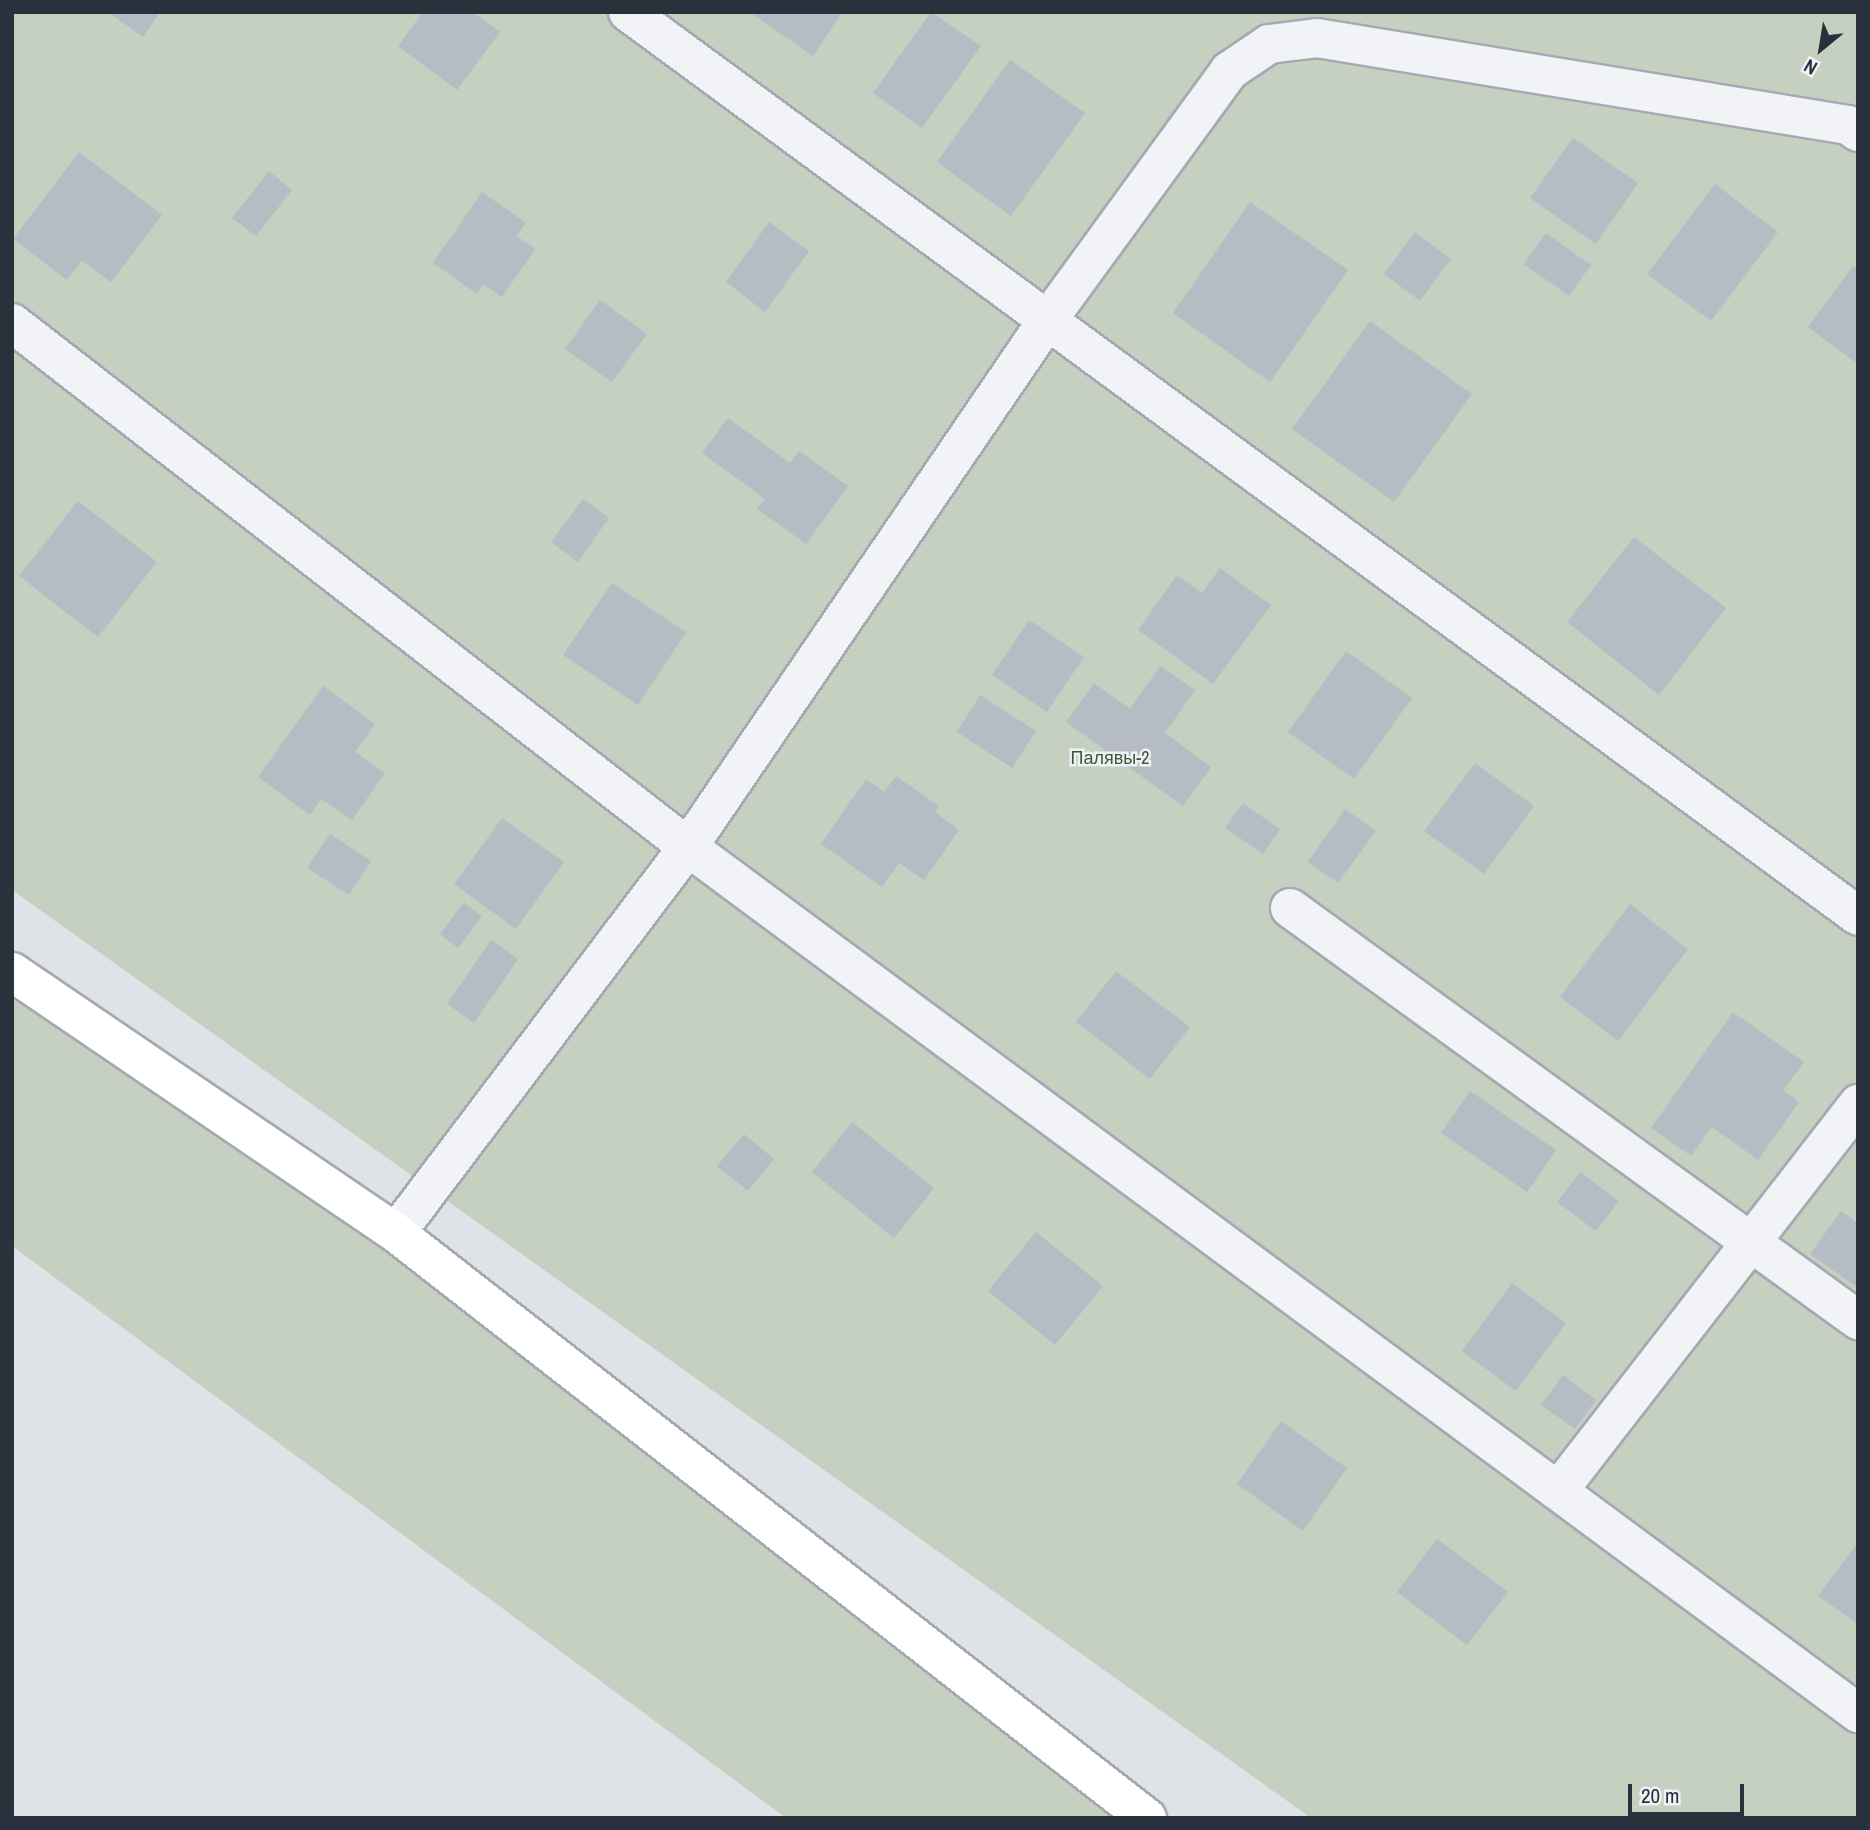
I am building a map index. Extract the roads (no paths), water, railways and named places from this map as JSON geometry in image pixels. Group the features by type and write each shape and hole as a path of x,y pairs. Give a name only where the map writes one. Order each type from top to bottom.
{"main road":[{"path":"12,972 396,1233 1147,1818"}],"street":[{"path":"628,12 1858,916"},
{"path":"396,1233 688,847 1047,321 1229,71 1269,44 1317,38 1848,125 1858,132"},
{"path":"12,323 688,847 1858,1713"},
{"path":"1290,908 1858,1320"},
{"path":"1558,1491 1858,1104"}],"park label":[{"name":"Палявы-2","path":"1110,758"}]}
